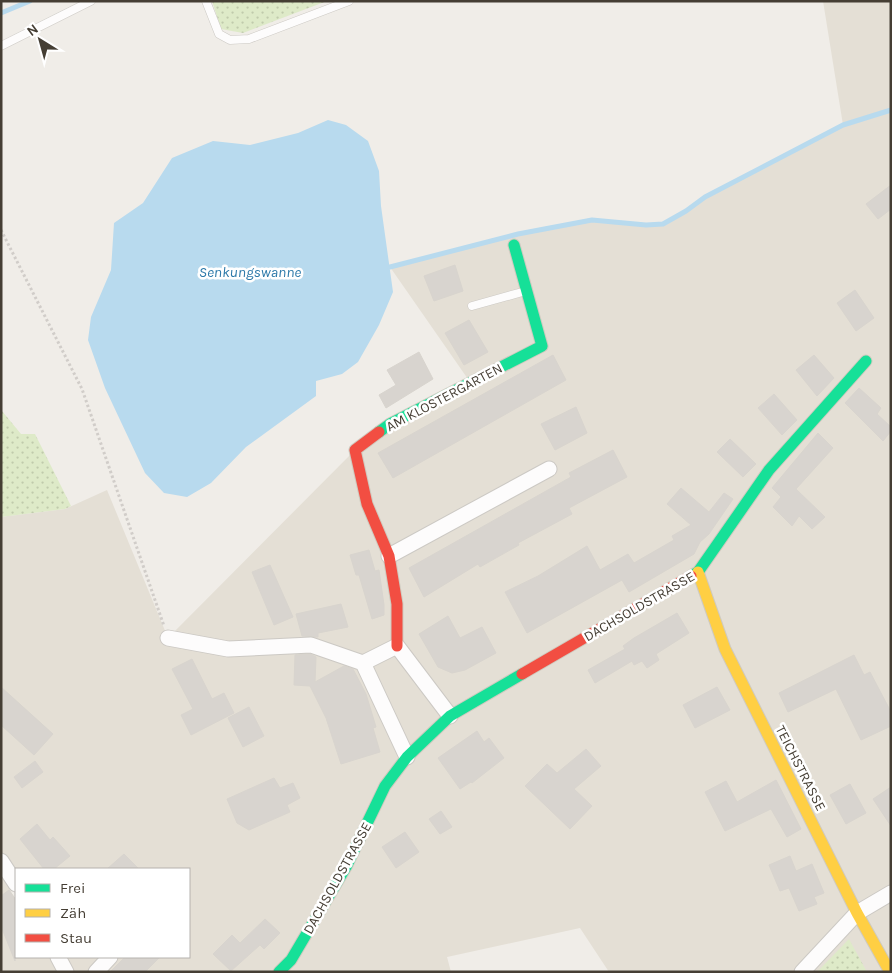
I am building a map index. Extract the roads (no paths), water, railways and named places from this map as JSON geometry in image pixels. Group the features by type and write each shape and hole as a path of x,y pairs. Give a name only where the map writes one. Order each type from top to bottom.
{"street":[{"name":"AM KLOSTERGARTEN","path":"397,646 396,604 389,556 367,504 355,450 390,424 542,346 514,244"},
{"name":"DACHSOLDSTRASSE","path":"279,972 291,960 346,867 385,786 407,758 450,716 698,572 769,470 866,360"},
{"path":"389,556 549,470"},
{"name":"TEICHSTRASSE","path":"698,572 725,649 857,913 890,972"},
{"path":"168,638 228,649 311,645 363,663 397,646 450,716"},
{"path":"363,663 407,758"},
{"path":"1,862 15,883"},
{"path":"802,972 857,913 891,893"},
{"path":"59,958 66,972"},
{"path":"96,972 109,958"}],"lane":[{"path":"1,46 91,1"},
{"path":"206,1 219,34 230,40 249,39 349,1"},
{"path":"472,306 527,291"}],"water":[{"name":"Senkungswanne","path":"328,120 346,125 368,141 379,171 381,206 393,292 379,325 358,362 342,374 316,381 316,396 246,447 211,483 187,497 164,493 145,473 105,388 88,340 91,317 111,270 114,223 143,203 172,158 213,141 250,145 298,133"}],"waterway":[{"path":"1,13 30,1"},
{"path":"390,267 518,234 592,220 646,225 663,224 686,211 705,197 843,125 891,110"}]}
